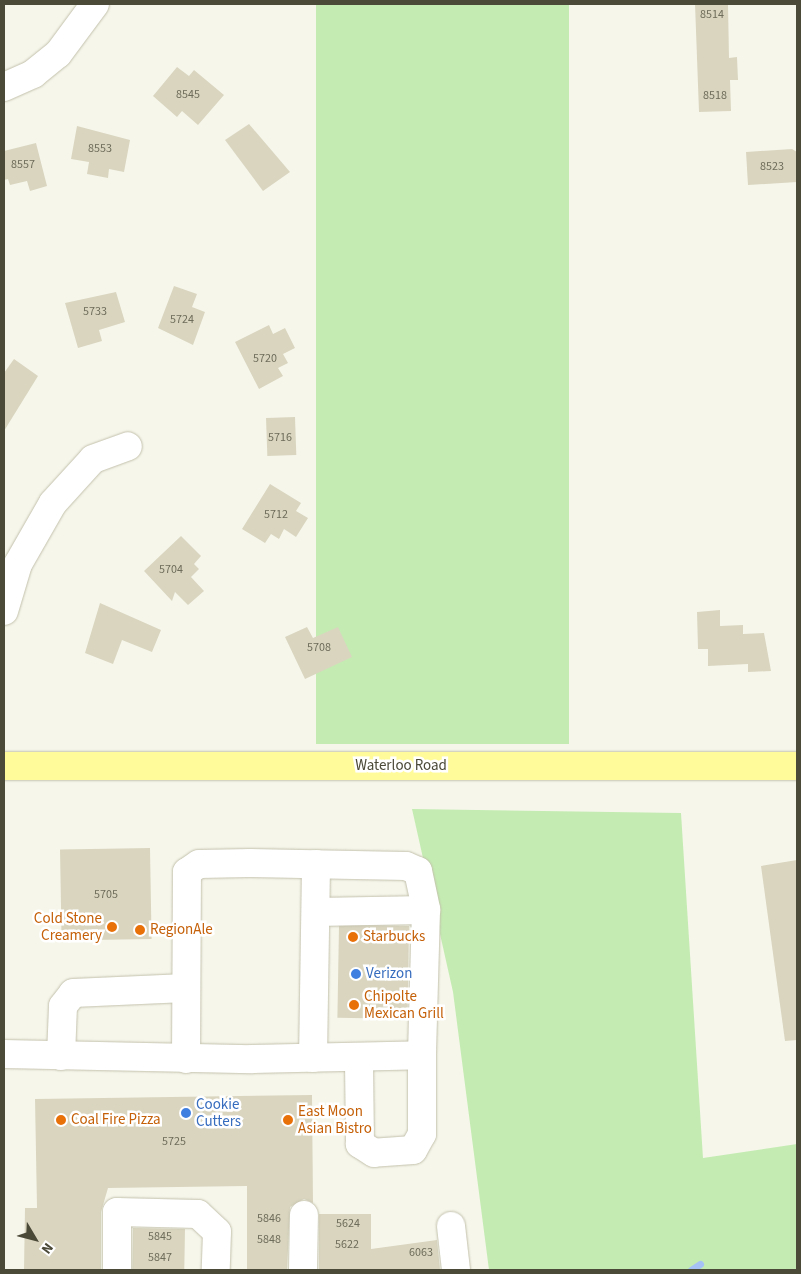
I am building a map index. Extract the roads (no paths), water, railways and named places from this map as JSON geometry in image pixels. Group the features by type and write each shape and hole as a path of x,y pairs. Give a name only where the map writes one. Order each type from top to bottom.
{"main road":[{"name":"Waterloo Road","path":"4,766 797,766"}],"street":[{"path":"4,87 33,74 58,54 95,4"},
{"path":"4,611 18,564 53,503 93,459 128,446"},
{"path":"186,1059 190,869 199,864 316,864 415,868 426,910 421,1138 413,1150 404,1153 374,1153 360,1144 359,1057"},
{"path":"313,1058 316,864"},
{"path":"316,912 426,910"},
{"path":"61,1056 63,1006 73,992 186,988"},
{"path":"4,1054 186,1059 422,1055"},
{"path":"116,1270 117,1212 198,1214 217,1232 216,1270"},
{"path":"303,1270 304,1214"},
{"path":"451,1226 456,1270"}],"waterway":[{"path":"691,1270 700,1264"}],"place":[{"name":"Cold Stone Creamery","path":"112,927"},
{"name":"RegionAle","path":"140,930"},
{"name":"Starbucks","path":"353,937"},
{"name":"Verizon","path":"356,974"},
{"name":"Chipolte Mexican Grill","path":"354,1005"},
{"name":"Cookie Cutters","path":"186,1113"},
{"name":"Coal Fire Pizza","path":"61,1120"},
{"name":"East Moon Asian Bistro","path":"288,1120"}]}
